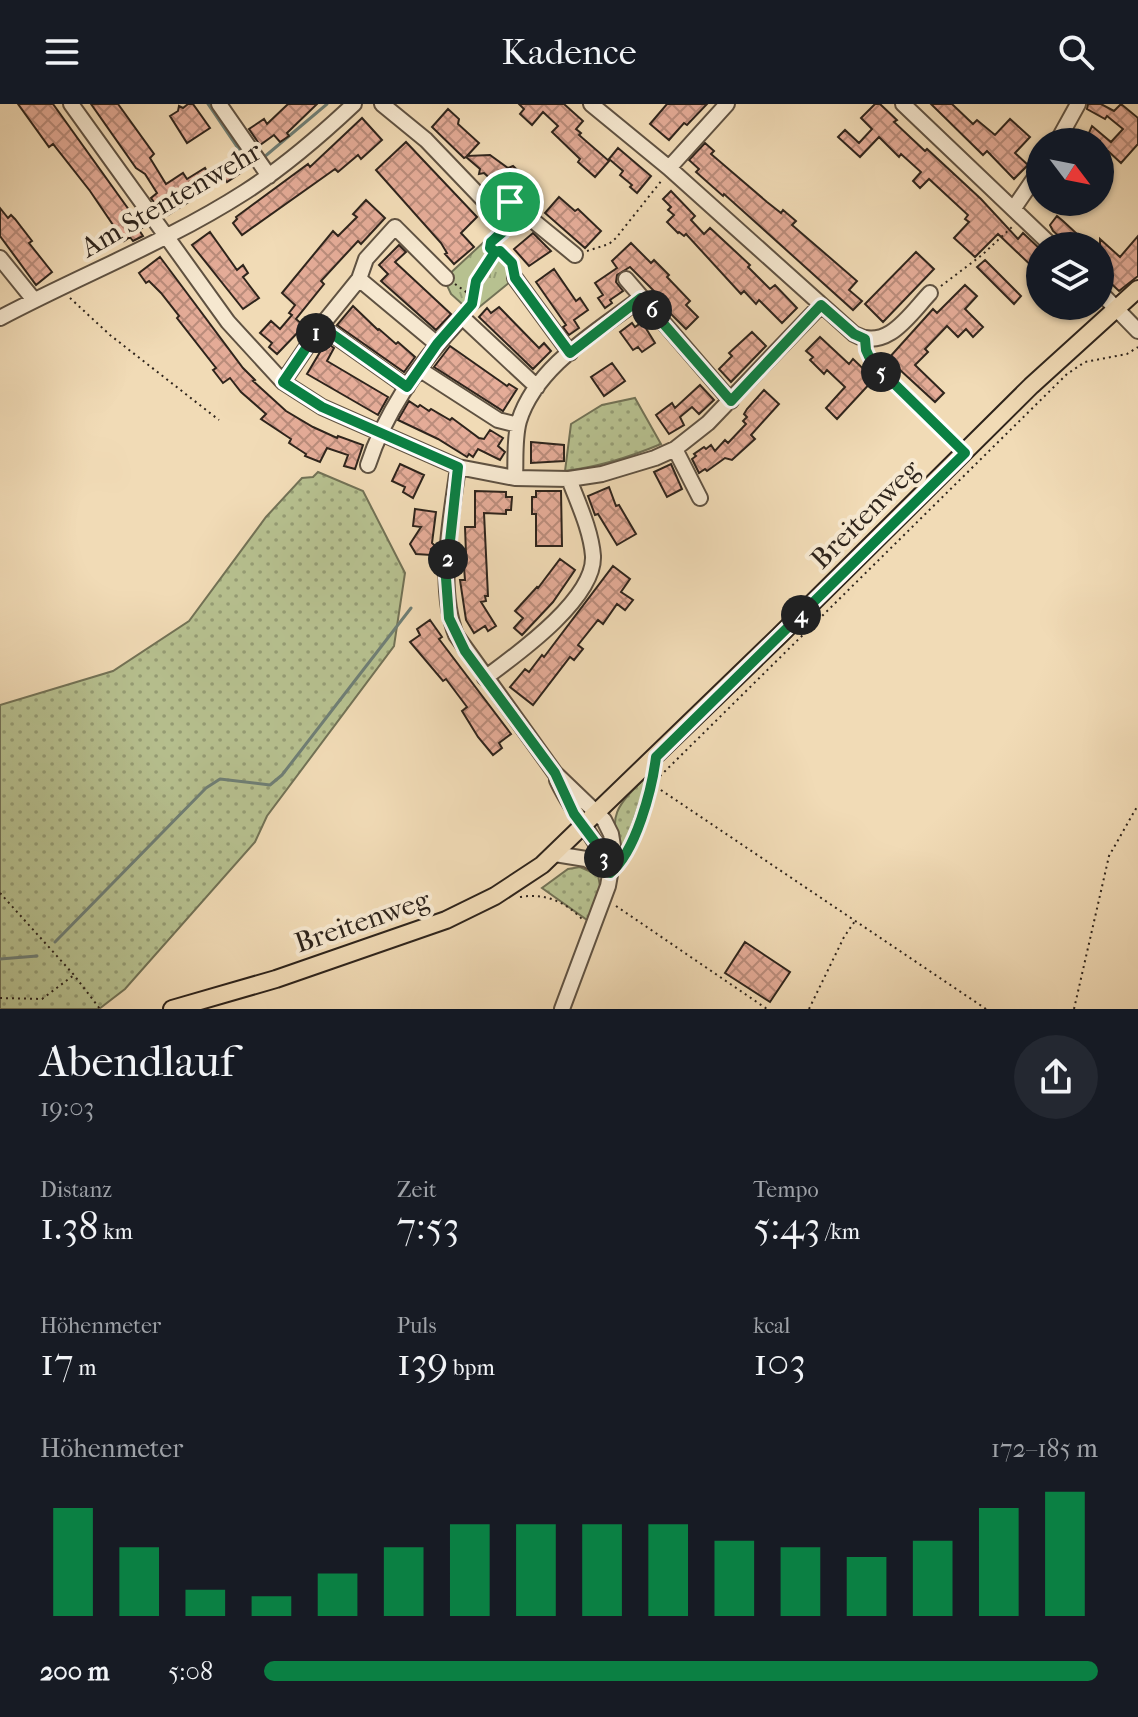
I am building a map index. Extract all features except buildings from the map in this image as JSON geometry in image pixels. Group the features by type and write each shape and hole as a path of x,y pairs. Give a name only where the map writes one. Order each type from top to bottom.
{"main road":[{"name":"Breitenweg","path":"172,1009 276,979 446,920 508,888 555,854 1031,386 1138,289"}],"street":[{"path":"71,104 245,343 283,382 322,407 458,467 515,478 569,479 630,467 675,449 731,401 821,305"},
{"path":"219,104 262,166"},
{"name":"Am Stentenwehr","path":"0,318 166,237 262,166 354,104"},
{"path":"382,104 426,140 501,219 510,202 519,214 525,214 575,255"},
{"path":"591,104 670,168 854,334 865,339 879,339 891,333 930,293"},
{"path":"903,104 1038,232"},
{"path":"1065,128 1078,104"},
{"path":"670,168 722,105"},
{"path":"1018,212 1026,197"},
{"path":"283,382 321,326 359,279 366,259 395,227 446,278"},
{"path":"0,258 34,300"},
{"path":"515,278 570,353"},
{"path":"359,279 437,344"},
{"path":"626,279 731,401"},
{"path":"515,478 518,425 537,387 570,353 641,298"},
{"path":"1116,308 1138,331"},
{"path":"368,465 379,434 407,387 437,344 462,317 537,387"},
{"path":"321,326 407,387"},
{"path":"419,369 498,420 518,425"},
{"path":"675,449 700,498"},
{"path":"458,467 446,578 446,600 456,635 555,773 598,813 613,842 604,898 562,1009"},
{"path":"485,678 543,633 576,596 592,569 591,545 569,479"},
{"path":"555,773 570,807 601,850 610,873"},
{"path":"555,854 586,859 610,873"}],"path":[{"path":"575,255 609,244 670,168"},
{"path":"930,293 982,255 1018,212"},
{"path":"501,219 503,232 491,242 490,248 500,251 512,263 515,278"},
{"path":"462,317 472,304 476,281 495,252"},
{"path":"446,278 474,298"},
{"path":"60,289 110,335 219,420"},
{"path":"865,339 871,361 965,453"},
{"path":"652,784 1067,374 1085,362 1127,354 1138,347"},
{"path":"610,873 629,846 652,784 656,757"},
{"path":"652,784 986,1009"},
{"path":"1074,1009 1109,856 1138,805"},
{"path":"0,893 74,975 100,1009"},
{"path":"604,898 767,1009"},
{"path":"809,1009 844,937 856,920"},
{"path":"0,998 42,999 74,975"}],"green space":[{"path":"500,227 504,234 494,242 520,271 472,313 451,294 444,279"},
{"path":"635,398 661,444 614,461 565,471 571,424 602,405"},
{"path":"318,472 363,491 405,573 394,646 267,816 255,842 125,989 99,1009 0,1009 0,705 113,671 189,621 266,517 302,478 313,477"},
{"path":"645,778 623,851 615,819 622,802"},
{"path":"580,867 598,875 600,886 590,922 542,888 568,869"}],"waterway":[{"path":"208,104 248,163 253,164"},
{"path":"263,158 327,104"},
{"path":"55,942 206,788 220,779 270,785 282,775 411,608"},
{"path":"0,959 37,956"}],"route":[{"path":"510,202 496,213 506,224 503,232 491,242 490,248 500,251 512,263 515,278 570,353 641,298 731,401 821,305 854,334 865,339 871,361 965,453 656,757 652,784 629,846 610,873 601,850 574,814 555,773 465,651 449,618 446,578 458,467 322,407 283,382 321,326 407,387 437,344 472,304 476,281 495,252 490,248 491,242 503,232 506,224 519,214 510,202"}]}
